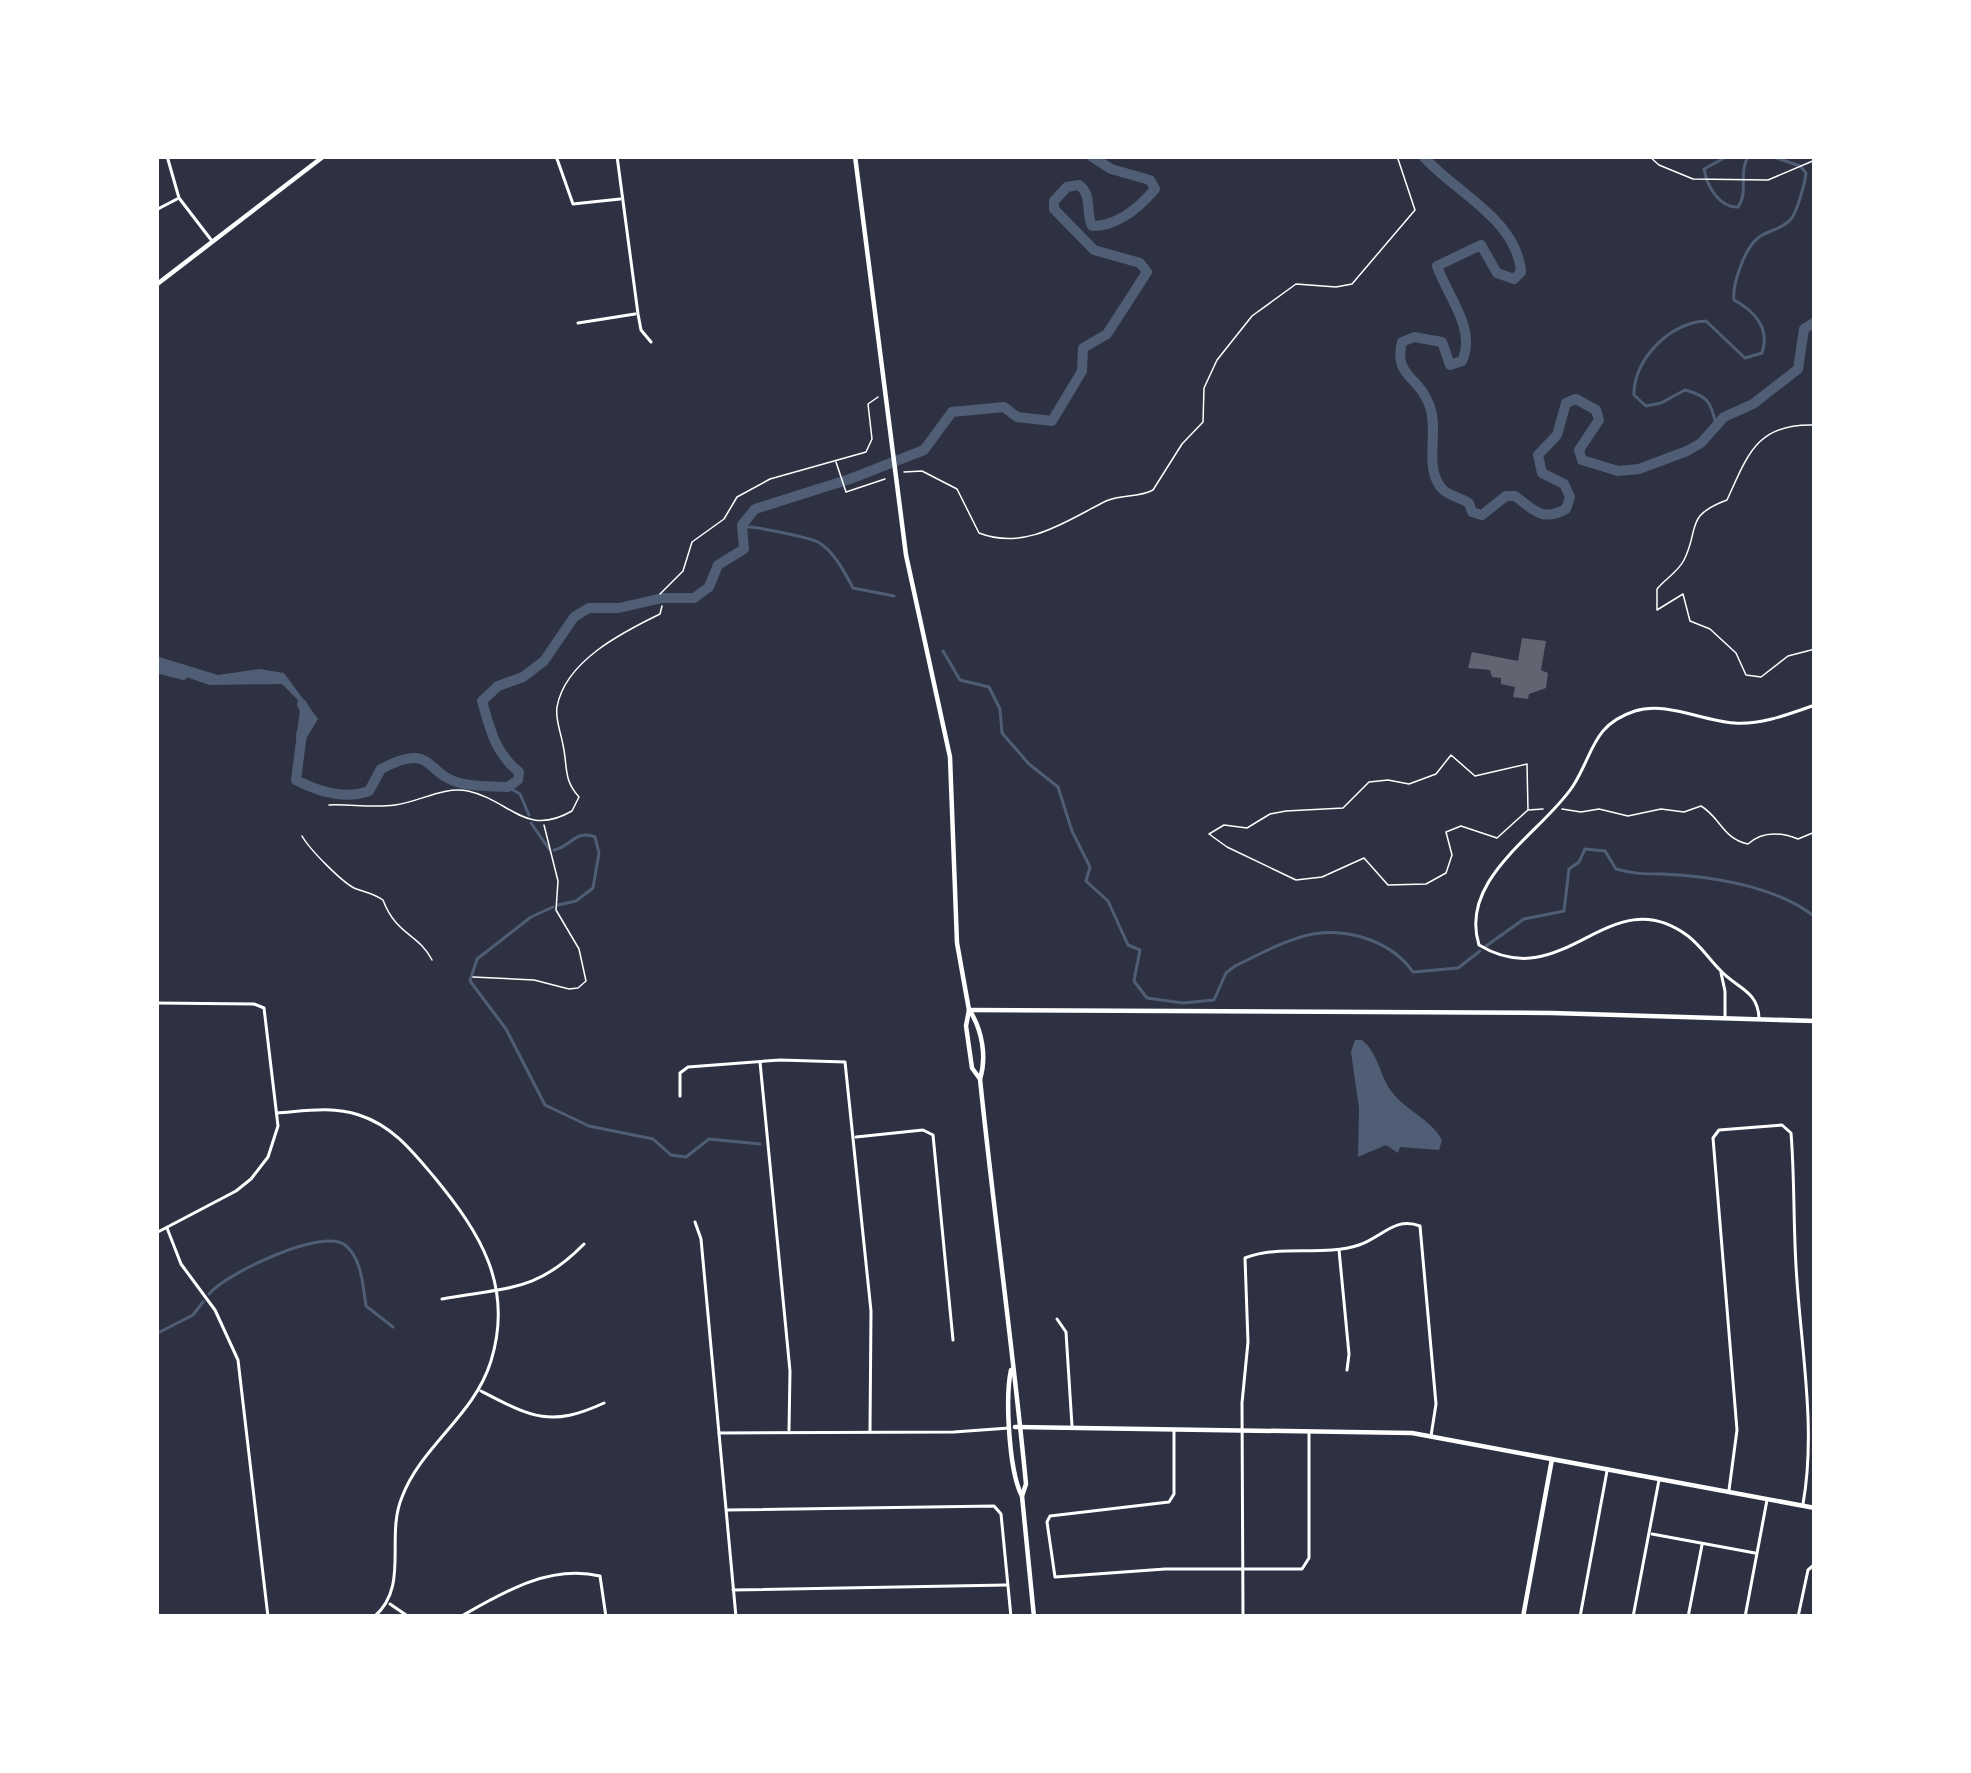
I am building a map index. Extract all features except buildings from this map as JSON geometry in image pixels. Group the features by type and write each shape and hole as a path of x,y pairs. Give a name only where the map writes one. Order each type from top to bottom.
{"street":[{"path":"167,156 179,198 212,242"},
{"path":"156,285 324,156"},
{"path":"556,156 574,204 622,199"},
{"path":"617,156 638,314 641,330 651,342"},
{"path":"856,158 906,555 950,757 957,944 969,1010 966,1026 972,1068 980,1079"},
{"path":"156,210 179,198"},
{"path":"578,323 638,314"},
{"path":"1759,1019 1758,1004 1677,928 1640,919 1599,928 1574,946 1532,961 1497,956 1479,945 1474,929 1487,889 1503,861 1572,788 1592,743 1609,724 1653,707 1741,724 1815,705"},
{"path":"1720,971 1725,1018"},
{"path":"1725,991 1740,986"},
{"path":"156,1003 264,1008 278,1113 274,1145 251,1179 222,1200 156,1233"},
{"path":"969,1010 1552,1012 1815,1021"},
{"path":"969,1010 978,1024 985,1065 980,1079 1026,1484 1022,1496 1034,1617"},
{"path":"680,1096 683,1069 760,1062 845,1062 871,1311 870,1431"},
{"path":"760,1062 790,1371 789,1430"},
{"path":"278,1113 339,1110 391,1130 479,1236 496,1289 496,1341 479,1390 402,1495 395,1523 395,1578 388,1603 374,1617"},
{"path":"1729,1491 1737,1430 1713,1138 1719,1130 1782,1125 1791,1132 1796,1200 1810,1463 1803,1505"},
{"path":"854,1137 923,1130 933,1135 953,1340"},
{"path":"694,1222 701,1239 736,1617"},
{"path":"1243,1617 1245,1258 1360,1245 1403,1223 1416,1223 1423,1230 1436,1404 1431,1436"},
{"path":"167,1228 181,1264 224,1325 238,1360 268,1617"},
{"path":"442,1299 544,1279 584,1244"},
{"path":"1339,1248 1347,1370"},
{"path":"1057,1318 1066,1332 1072,1426"},
{"path":"479,1390 543,1419 578,1415 604,1403"},
{"path":"717,1433 954,1432 1072,1426 1395,1431 1815,1508"},
{"path":"1174,1431 1172,1498 1164,1503 1053,1514 1047,1522 1052,1574 1062,1578 1152,1570 1297,1570 1308,1564 1309,1431"},
{"path":"1523,1617 1552,1459"},
{"path":"1580,1617 1607,1469"},
{"path":"1633,1617 1659,1479"},
{"path":"1744,1617 1767,1498"},
{"path":"726,1510 994,1506 1001,1514 1011,1617"},
{"path":"1649,1533 1756,1553"},
{"path":"1688,1617 1703,1543"},
{"path":"1798,1617 1808,1570 1815,1564"},
{"path":"460,1617 520,1583 587,1573 600,1576 606,1617"},
{"path":"734,1590 1007,1585"},
{"path":"388,1603 409,1617"}],"path":[{"path":"836,462 846,492 912,470 922,471 962,492 980,533 1000,538 1035,536 1081,518 1107,501 1153,490 1202,422 1209,374 1252,316 1296,284 1352,284 1415,210 1397,156"},
{"path":"1649,156 1693,179 1768,179 1815,160"},
{"path":"660,594 683,572 692,542 724,519 737,497 770,479 836,462 870,446 868,404 878,397"},
{"path":"1815,425 1764,434 1747,456 1727,500 1702,512 1692,525 1684,560 1657,589 1657,610 1683,594 1690,620 1710,629 1736,653 1746,675 1761,676 1788,656 1815,649"},
{"path":"329,806 395,805 450,791 471,792 512,814 542,822 554,820 578,805 579,797 564,778 556,710 569,680 613,640 661,614 662,606"},
{"path":"1451,755 1475,776 1527,764 1528,810 1497,838 1460,826 1446,832 1452,855 1446,873 1415,885 1388,885 1365,858 1322,877 1295,880 1209,833 1224,825 1247,828 1286,811 1343,808 1369,782 1388,779 1408,784 1436,775 1451,755"},
{"path":"1528,810 1599,809 1628,816 1661,809 1684,812 1701,806 1723,831 1748,844 1762,834 1798,838 1815,832"},
{"path":"472,977 534,980 557,988 578,988 586,981 582,957 556,910 558,881 542,822"},
{"path":"302,836 347,885 383,900 391,921 433,960"}],"water":[{"path":"156,656 218,675 260,669 284,673 318,719 298,752 296,733 305,714 282,684 209,685 156,666"},
{"path":"1355,1040 1368,1046 1398,1099 1437,1133 1442,1140 1439,1150 1400,1147 1398,1153 1386,1145 1358,1157 1359,1108 1351,1052"}],"waterway":[{"path":"302,704 296,780 314,788 360,794 369,791 381,769 411,758 427,762 460,783 508,787 518,780 519,772 499,749 482,701 498,686 523,677 544,661 574,617 589,608 694,598 709,587 718,565 744,549 742,525 755,509 924,450 952,412 1004,407 1017,417 1052,421 1082,371 1083,348 1107,334 1147,272 1140,263 1094,250 1054,209 1054,201 1067,187 1079,185 1086,194 1092,226 1101,225 1127,215 1155,189 1150,180 1111,169 1091,156"},
{"path":"1423,156 1496,221 1517,253 1521,272 1514,279 1497,273 1481,245 1437,266 1463,325 1466,349 1462,361 1450,365 1442,342 1414,337 1402,342 1404,370 1430,407 1438,483 1469,503 1472,512 1482,515 1506,496 1515,496 1544,514 1566,509 1570,497 1564,484 1542,473 1538,455 1557,435 1566,403 1576,399 1596,410 1599,420 1579,450 1582,460 1618,471 1639,469 1687,451 1724,417 1753,404 1798,369 1804,329 1815,322"},
{"path":"1728,156 1704,169 1715,195 1738,207 1745,163 1755,156"},
{"path":"1716,425 1710,405 1699,395 1685,390 1646,406 1634,395 1635,382 1656,345 1693,323 1706,321 1745,358 1762,353 1762,329 1755,316 1734,300 1735,285 1753,243 1793,215 1806,173 1800,166 1771,156"},
{"path":"743,527 818,542 834,557 853,588 894,596"},
{"path":"943,651 960,680 989,687 1000,709 1002,733 1058,787 1090,867 1086,881 1108,901 1128,945 1140,950 1134,981 1147,998 1183,1003 1214,1000 1226,973 1235,966 1313,934 1369,939 1394,953 1413,972 1458,968 1480,951"},
{"path":"156,668 183,675"},
{"path":"508,787 520,794 529,815"},
{"path":"531,823 549,849"},
{"path":"554,850 588,835 595,837 599,853 593,888 576,901 558,905"},
{"path":"1486,946 1524,919 1564,911 1569,869 1585,849 1605,851 1622,871 1701,877 1762,890 1815,917"},
{"path":"553,907 531,917 477,959 470,981 506,1029 545,1105 589,1126 653,1139 671,1155 686,1157 709,1139 760,1144"},
{"path":"209,1294 234,1275 275,1255 333,1241 345,1245 355,1257 366,1306 393,1327"},
{"path":"156,1334 193,1315 203,1302"}]}
